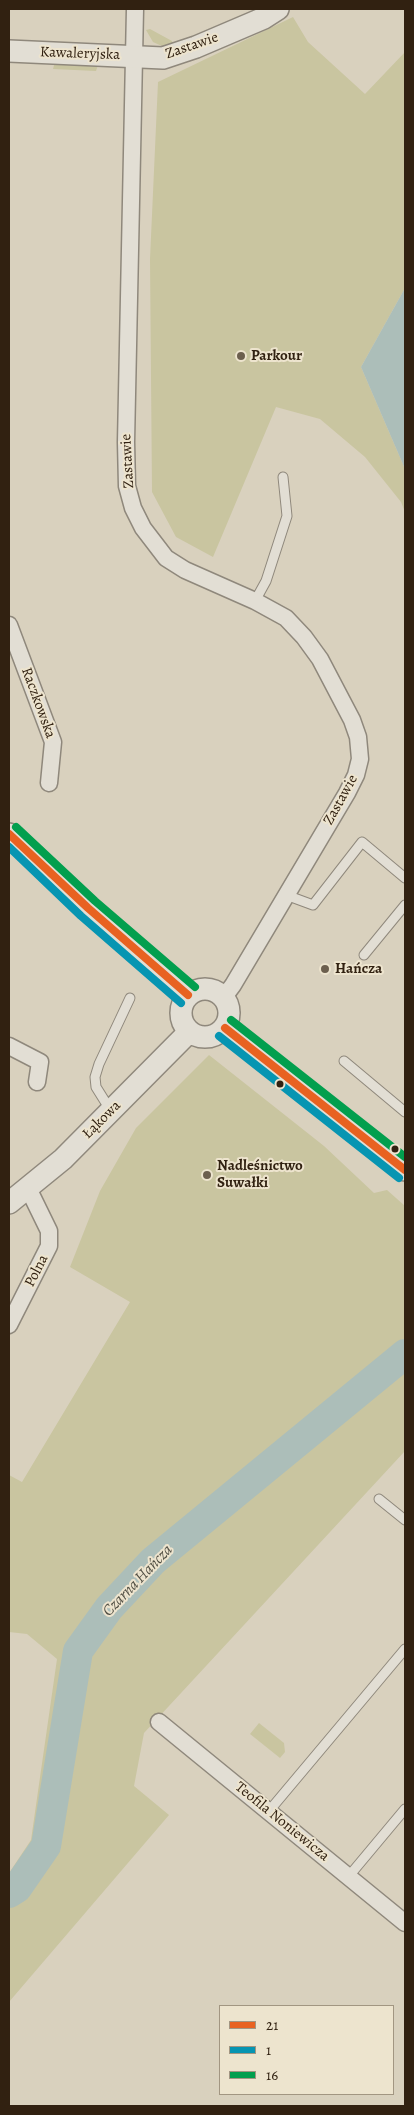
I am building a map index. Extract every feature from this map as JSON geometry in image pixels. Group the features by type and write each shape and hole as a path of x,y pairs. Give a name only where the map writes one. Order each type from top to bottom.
{"street":[{"name":"Kawaleryjska","path":"9,51 134,56 135,9"},
{"name":"Zastawie","path":"224,998 356,775 360,759 358,737 352,720 320,659 304,637 286,618 255,601 185,570 166,558 143,528 133,508 126,486 126,442 134,56 164,58 180,53 264,18 278,9"},
{"name":"Raczkowska","path":"9,625 53,742 49,783"},
{"path":"12,843 188,995"},
{"path":"202,989 210,989 224,998 230,1013 225,1028 218,1034 210,1038 202,1038 190,1032 182,1024 181,1009 188,995 202,989"},
{"path":"225,1028 405,1170"},
{"name":"Łąkowa","path":"9,1202 62,1159 190,1032"},
{"path":"9,1046 40,1062 37,1082"},
{"name":"Polna","path":"9,1325 49,1246 49,1231 28,1188"},
{"name":"Teofila Noniewicza","path":"159,1722 405,1923"}],"lane":[{"path":"255,601 266,581 287,516 283,477"},
{"path":"286,895 314,905 362,842 405,878"},
{"path":"364,955 405,905"},
{"path":"112,1111 96,1087 95,1077 99,1064 130,998"},
{"path":"344,1061 405,1112"},
{"path":"379,1499 405,1520"},
{"path":"269,1811 405,1649"},
{"path":"349,1876 405,1809"}],"shaded area":[{"path":"293,17 308,42 365,94 405,52 405,288 361,367 405,469 405,512 401,502 365,457 320,419 276,407 213,557 176,537 152,492 150,259 158,82"},
{"path":"150,29 172,41 174,46 164,47 153,42 146,30"},
{"path":"55,62 98,65 96,71 53,69"},
{"path":"405,288 405,469 361,367"},
{"path":"209,1055 324,1146 374,1193 387,1190 405,1206 405,1451 144,1733 134,1786 169,1815 9,2002 9,1873 31,1840 57,1659 27,1634 9,1632 9,1475 22,1482 130,1302 70,1267 100,1191 136,1128"},
{"path":"259,1723 284,1743 285,1752 280,1758 250,1734"}],"waterway":[{"name":"Czarna Hańcza","path":"9,1893 17,1888 46,1846 78,1651 109,1608 153,1561 405,1354"}],"transit line":[{"name":"16","path":"16,827 95,901 195,987"},
{"name":"21","path":"9,834 88,908 188,995"},
{"name":"1","path":"9,847 81,916 181,1003"},
{"name":"16","path":"231,1020 405,1157"},
{"name":"21","path":"225,1028 405,1170"},
{"name":"1","path":"219,1036 399,1178"}],"place":[{"name":"Parkour","path":"241,356"},
{"name":"Hańcza","path":"325,969"},
{"name":"Nadleśnictwo Suwałki","path":"207,1175"}]}
